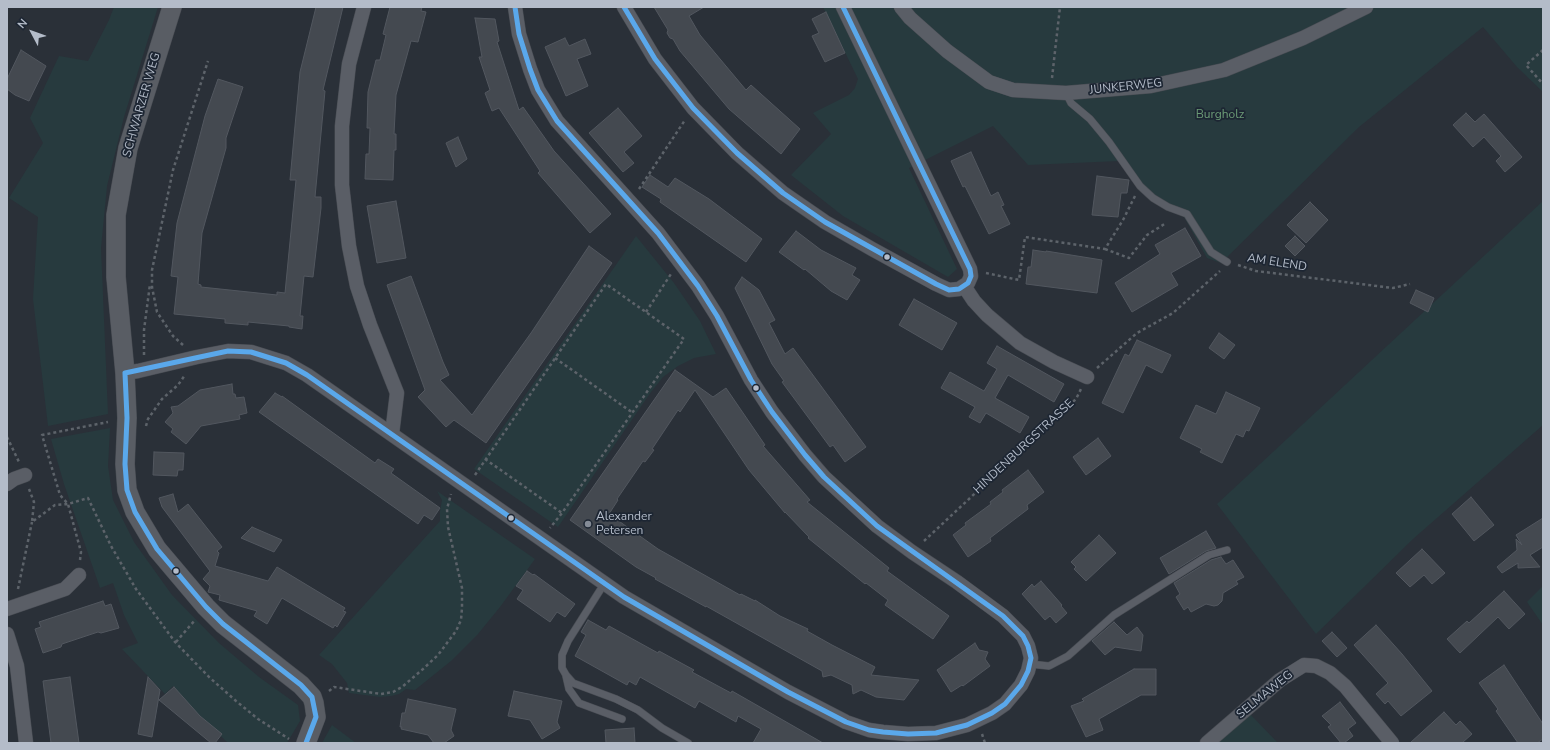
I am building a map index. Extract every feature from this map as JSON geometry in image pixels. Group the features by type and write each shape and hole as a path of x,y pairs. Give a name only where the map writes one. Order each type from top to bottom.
{"street":[{"name":"SCHWARZER WEG","path":"125,373 116,277 116,215 128,148 172,7"},
{"path":"364,7 349,64 342,126 342,185 349,246 358,286 370,325 397,393 392,434"},
{"path":"298,741 316,717 312,697 301,685 223,624 206,607 157,549 135,512 127,490 125,464 127,418 125,373 197,356 228,351 251,352 286,363 307,375 392,434 604,584 707,646 833,717 869,730 923,734 967,725 992,713 1005,704 1021,685 1030,664 1031,658 1024,636 1013,625 957,582 912,552 861,512 824,477 805,455 772,412 756,387 717,316 698,286 658,233 557,122 538,90 524,51 515,7"},
{"path":"624,7 659,65 692,108 737,153 783,192 825,222 936,284 953,290 964,286 971,276 970,269 843,7"},
{"name":"JUNKERWEG","path":"901,7 910,18 947,51 988,82 1013,90 1050,93 1150,86 1224,70 1303,38 1366,7"},
{"path":"964,286 974,301 987,315 1020,343 1054,362 1087,377"},
{"path":"7,484 14,479 27,482"},
{"path":"10,608 65,589 79,575"},
{"path":"7,634 17,666 26,743"},
{"name":"SELMAWEG","path":"1207,743 1280,680 1304,665 1316,666 1330,673 1345,686 1392,743"}],"lane":[{"path":"1066,93 1071,104 1090,119 1109,142 1140,186 1168,207 1187,214 1211,252 1227,262"},
{"path":"1030,664 1049,666 1068,656 1114,615 1209,555 1227,550"},
{"path":"604,584 568,641 562,655 562,668 573,683 616,699 638,710 662,728 688,743"},
{"path":"566,675 569,689 579,703 622,719"}],"path":[{"path":"1050,93 1060,7"},
{"path":"1543,50 1526,65 1543,84"},
{"path":"143,369 144,330 152,270 173,170 208,61"},
{"path":"630,202 658,162 692,108"},
{"path":"1105,249 1123,220 1140,186"},
{"path":"970,269 1019,280 1025,237 1105,249 1129,258 1147,236 1166,223"},
{"path":"1087,377 1138,333 1173,313 1219,272 1227,262"},
{"name":"AM ELEND","path":"1227,262 1264,272 1393,288 1410,284"},
{"path":"144,432 148,419 162,399 178,385 197,356 173,336 157,312 152,287 152,270"},
{"path":"646,312 668,279"},
{"path":"314,703 334,687 381,694 393,692 402,687 428,664 449,642 461,620 462,588 451,539 447,509 448,500 485,459 606,284 684,339 542,540"},
{"path":"555,358 633,413"},
{"name":"HINDENBURGSTRASSE","path":"912,552 1076,399 1087,377"},
{"path":"79,575 81,552 68,504 60,496 42,435 108,422"},
{"path":"7,437 27,482 34,502 32,522 10,608"},
{"path":"485,459 562,513"},
{"path":"32,522 55,505 68,504 88,498 111,546 136,589 176,642 209,677 258,719 298,741"},
{"path":"176,642 206,607"}],"green space":[{"path":"114,7 158,7 124,117 107,186 101,248 108,414 48,426 33,299 38,217 9,198 43,143 30,118 59,56 88,61"},
{"name":"Burgholz","path":"823,7 1543,7 1543,92 1517,67 1483,27 1359,127 1221,263 1207,258 1184,217 1155,203 1134,183 1119,161 1028,165 993,126 909,168 957,269 948,277 843,216 791,175 831,134 813,113 849,95 855,88 858,79"},
{"path":"1543,201 1543,425 1413,539 1316,634 1217,504"},
{"path":"636,236 674,283 700,321 716,354 694,358 678,366 663,377 651,392 558,527 474,469"},
{"path":"110,428 108,466 113,500 134,542 172,595 219,643 259,677 298,705 300,721 287,743 228,743 193,709 173,686 165,694 122,649 138,643 124,615 113,583 100,588 64,484 51,439"},
{"path":"437,491 535,559 478,634 451,661 415,690 406,689 399,694 380,697 349,693 347,683 332,664 319,655 440,521 442,500"},
{"path":"1543,586 1543,625 1527,602"},
{"path":"1249,713 1278,743 1214,743"},
{"path":"332,725 356,743 322,743"}],"building":[{"path":"316,7 343,7 323,90 325,91 315,197 321,197 321,208 313,277 304,276 300,316 303,316 302,329 289,326 248,322 248,325 225,323 225,319 174,314 178,277 171,276 177,223 205,116 218,79 243,87 226,138 226,148 202,233 198,284 201,285 201,287 277,295 277,292 285,293 296,180 290,180 300,72"},
{"path":"390,7 422,7 421,11 426,12 418,42 411,41 396,95 394,134 396,134 396,150 394,150 393,180 365,179 366,154 369,154 370,128 367,128 368,92 376,60 380,60 386,35 383,34"},
{"path":"654,7 704,7 689,16 700,35 746,90 751,85 800,129 781,154 729,109 680,51 673,39 670,38 667,33 668,30"},
{"path":"826,12 845,53 825,62 812,36 819,33 812,19"},
{"path":"475,18 495,19 499,41 497,42 519,110 523,107 554,151 611,214 590,233 538,173 540,171 499,108 492,111 485,93 490,90 479,57 482,57"},
{"path":"565,38 569,46 585,39 591,54 577,59 588,86 566,96 545,47"},
{"path":"21,50 46,66 29,101 15,95 7,89 7,79"},
{"path":"618,108 642,136 624,152 634,163 623,172 589,133"},
{"path":"1466,113 1475,122 1484,114 1522,157 1505,172 1496,161 1501,156 1484,137 1473,147 1453,125"},
{"path":"458,137 467,159 456,167 446,143"},
{"path":"971,152 991,196 998,192 1004,205 1001,206 1010,224 989,234 965,186 963,187 951,161"},
{"path":"650,175 668,187 675,178 709,199 762,239 746,262 660,202 661,199 642,187"},
{"path":"1097,176 1129,180 1127,193 1121,193 1118,217 1092,215"},
{"path":"396,201 406,258 377,263 367,206"},
{"path":"1310,202 1328,220 1306,243 1287,225"},
{"path":"1185,228 1201,256 1171,273 1178,285 1132,312 1115,283 1160,254 1155,245"},
{"path":"796,231 821,250 856,268 852,275 860,280 847,300 831,291 805,269 804,270 779,252"},
{"path":"1295,236 1305,246 1295,256 1285,246"},
{"path":"589,246 612,263 486,443 454,420 446,427 418,397 425,390 387,285 411,276 449,375 440,380 472,415 531,333"},
{"path":"1033,250 1102,260 1097,293 1026,284 1028,267 1031,267"},
{"path":"742,277 759,290 775,320 769,323 785,354 793,348 866,447 845,462 833,445 830,447 782,382 784,381 772,364 735,288"},
{"path":"1416,290 1434,298 1428,312 1410,303"},
{"path":"914,299 957,323 942,350 899,325"},
{"path":"1219,333 1235,345 1224,359 1209,348"},
{"path":"1137,340 1171,355 1162,373 1146,365 1123,413 1102,403 1125,354 1129,356"},
{"path":"997,346 1064,384 1054,402 1008,375 995,398 1029,417 1020,433 986,413 980,423 969,417 975,407 941,388 950,372 984,391 997,369 987,363"},
{"path":"675,370 713,397 726,388 765,445 763,446 810,500 807,502 889,568 887,571 949,616 933,639 885,605 888,600 866,583 865,584 808,538 809,537 785,513 749,470 695,390 680,412 678,410 652,449 654,450 645,462 643,461 617,499 618,500 609,514 658,549 740,595 741,594 755,600 780,616 808,629 807,631 875,667 871,675 919,680 904,700 876,697 861,690 853,694 852,685 831,675 823,677 822,671 655,579 656,578 636,567 570,520"},
{"path":"232,384 233,394 235,394 236,398 244,397 247,413 239,415 240,419 201,426 186,444 171,432 173,429 165,422 173,413 171,407 178,406 200,390"},
{"path":"1226,392 1260,408 1249,431 1246,430 1243,437 1236,434 1222,463 1200,452 1202,449 1180,438 1196,405 1216,414"},
{"path":"275,393 282,396 375,463 378,459 394,469 391,473 440,508 432,520 424,515 418,524 259,412"},
{"path":"1098,438 1111,456 1086,475 1073,457"},
{"path":"154,452 184,453 183,470 178,470 177,476 153,475"},
{"path":"1028,470 1044,492 1027,505 1028,509 990,538 991,541 968,557 953,535 966,525 965,523 991,504 990,502 1003,492 1002,490"},
{"path":"173,494 178,512 188,504 222,547 217,551 219,553 215,566 268,581 277,567 345,608 343,611 346,612 337,627 335,625 333,628 282,598 267,624 254,616 257,611 219,600 220,595 208,592 210,586 203,579 210,571 162,507 159,498"},
{"path":"1471,497 1494,525 1474,541 1452,514"},
{"path":"1543,518 1543,547 1530,555 1540,567 1518,568 1518,563 1502,573 1497,567 1517,550 1516,539 1522,545 1516,535"},
{"path":"252,527 282,540 274,552 241,538"},
{"path":"1206,531 1216,548 1206,551 1169,574 1160,558"},
{"path":"1099,535 1116,553 1086,581 1074,569 1076,567 1071,562"},
{"path":"1422,549 1445,573 1432,584 1424,575 1410,587 1396,573"},
{"path":"1221,557 1226,564 1233,560 1244,577 1236,581 1238,584 1223,593 1222,601 1218,605 1214,606 1206,604 1191,612 1188,607 1184,610 1176,597 1180,594 1174,583 1211,560"},
{"path":"527,571 533,575 534,574 575,604 565,617 557,612 550,622 517,599 523,590 516,586"},
{"path":"1041,581 1067,613 1056,623 1050,616 1045,620 1022,594 1032,584 1034,587"},
{"path":"1504,591 1525,614 1509,629 1498,617 1460,653 1447,639 1467,621 1469,623"},
{"path":"103,601 105,606 111,604 119,628 101,633 98,632 62,644 61,647 43,653 35,629 41,627 39,622"},
{"path":"588,620 606,630 609,626 658,653 659,651 694,670 692,672 731,693 732,691 823,743 753,743 761,729 738,716 736,722 699,701 695,708 640,677 636,685 629,681 627,685 575,656 586,635 581,632"},
{"path":"1114,622 1127,635 1137,627 1143,635 1141,651 1115,647 1105,655 1092,641"},
{"path":"1376,625 1432,691 1401,716 1388,701 1385,704 1376,694 1388,683 1354,645"},
{"path":"1332,632 1347,648 1337,657 1322,641"},
{"path":"975,643 979,650 988,652 985,659 990,666 963,686 962,685 951,692 937,670"},
{"path":"1504,665 1543,724 1543,739 1537,743 1518,743 1496,711 1498,709 1479,683"},
{"path":"1134,669 1156,669 1156,695 1141,695 1099,719 1103,730 1086,737 1071,706 1084,701 1082,699"},
{"path":"70,677 79,743 51,743 43,681"},
{"path":"148,677 160,690 152,737 138,734"},
{"path":"174,687 200,716 222,734 215,743 211,743 159,700"},
{"path":"514,691 562,701 557,722 560,728 542,739 530,720 508,716"},
{"path":"408,699 456,709 451,730 454,736 444,743 434,743 428,735 401,729 402,713 405,713"},
{"path":"1340,702 1356,723 1348,729 1353,736 1344,743 1341,743 1328,727 1331,725 1322,716"},
{"path":"1444,712 1456,725 1460,721 1472,734 1462,743 1410,743"},
{"path":"634,728 635,743 606,743 605,730"}],"transit line":[{"path":"125,373 228,351 251,352 286,363 307,375 624,597 788,692 846,722 869,730 883,732 908,734 936,733 967,725 992,713 1005,704 1021,685 1028,671 1031,658 1028,646 1023,636 1003,616 877,526 824,477 805,455 772,412 751,380 717,316 698,286 658,233 557,121 538,90 530,69 519,34 515,7"},
{"path":"624,7 655,59 693,108 737,153 783,193 825,222 936,284 949,290 959,289 968,283 971,276 970,269 843,7"},
{"path":"125,373 127,418 125,464 127,490 135,512 157,549 206,607 223,624 301,685 312,697 316,717 306,743"}],"place":[{"name":"Alexander Petersen","path":"588,524"}]}
